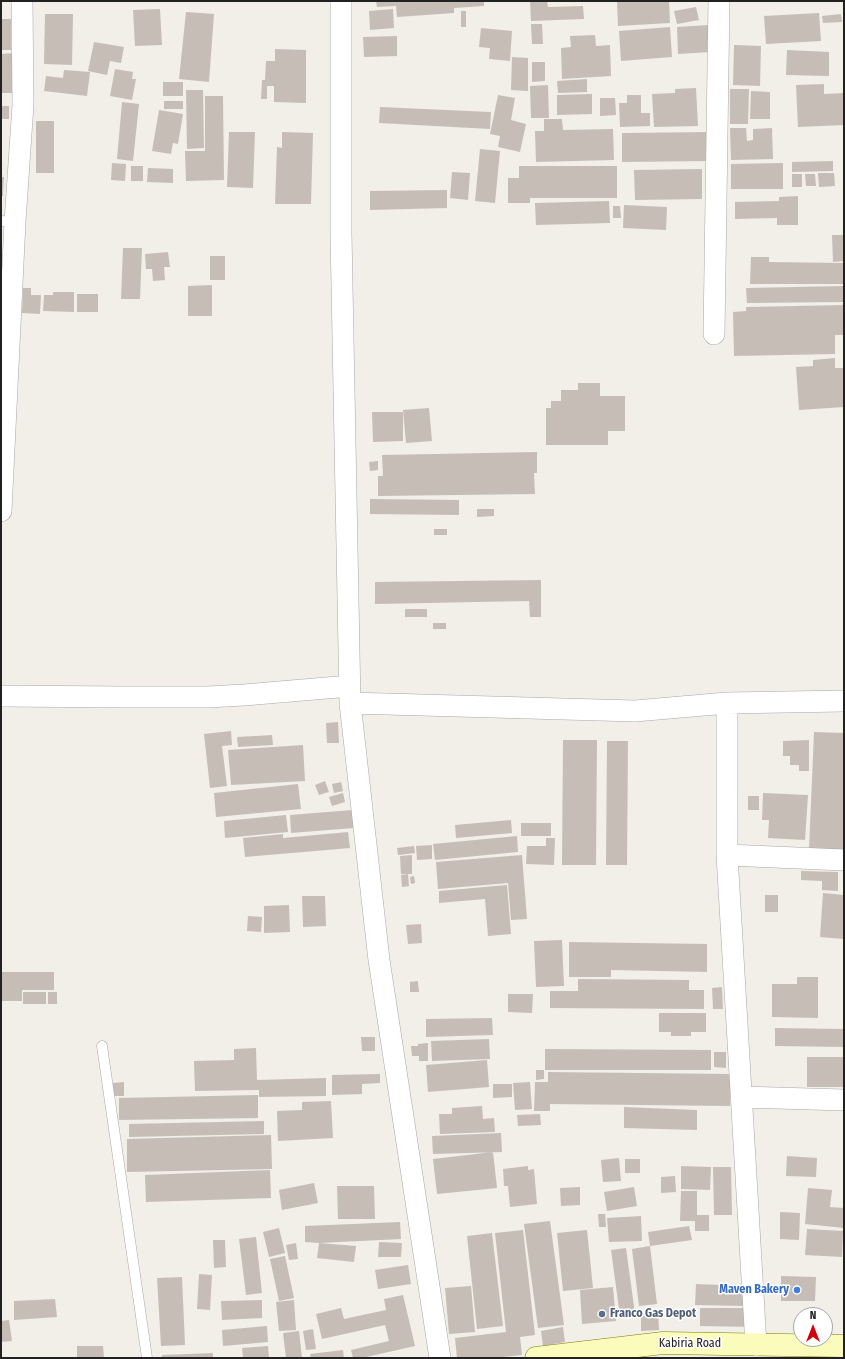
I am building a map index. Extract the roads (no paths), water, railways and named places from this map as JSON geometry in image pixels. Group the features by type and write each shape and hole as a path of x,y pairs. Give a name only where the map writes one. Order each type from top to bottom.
{"main road":[{"name":"Kabiria Road","path":"547,1357 663,1343 844,1346"}],"street":[{"path":"1,511 8,222 23,105 22,1"},
{"path":"340,1 340,234 350,694 379,960 440,1358"},
{"path":"714,334 719,1"},
{"path":"1,696 208,697 244,695 350,694 635,711 727,703 844,701"},
{"path":"727,703 727,855 756,1345"},
{"path":"727,855 844,860"},
{"path":"742,1097 844,1100"}],"lane":[{"path":"102,1046 147,1358"}],"place":[{"name":"Maven Bakery","path":"797,1290"},
{"name":"Franco Gas Depot","path":"602,1314"}]}
